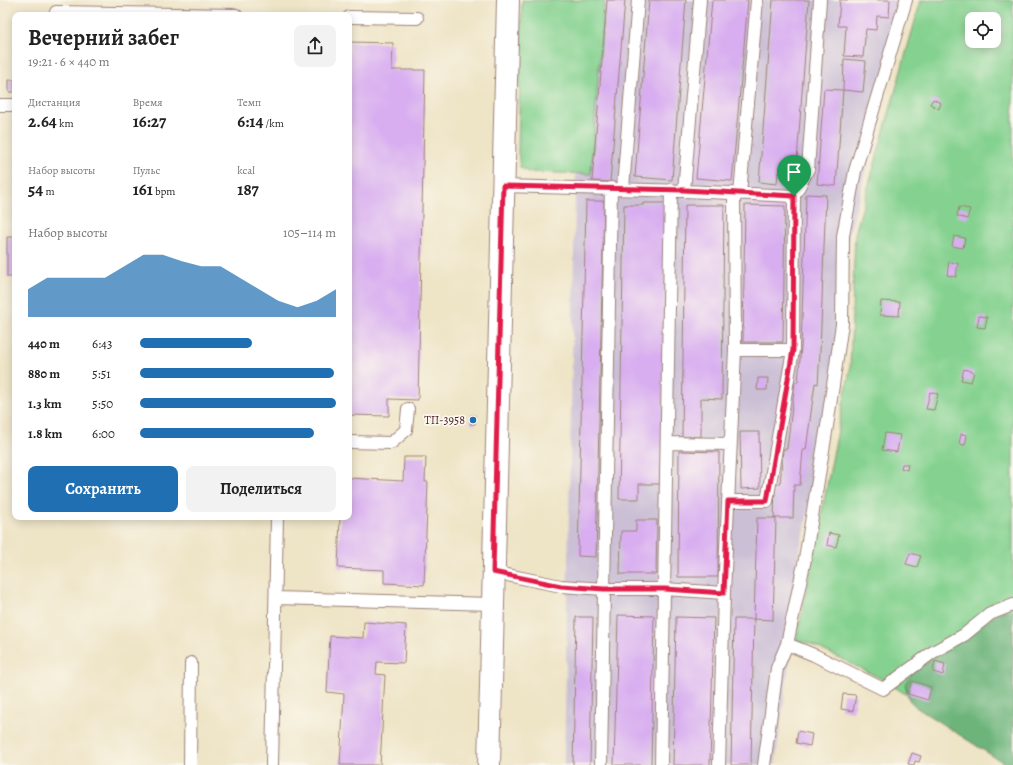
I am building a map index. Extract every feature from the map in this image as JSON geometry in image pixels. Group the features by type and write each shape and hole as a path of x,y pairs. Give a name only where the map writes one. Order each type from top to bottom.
{"street":[{"path":"489,765 508,0"}],"lane":[{"path":"601,765 604,589 617,188 638,0"},
{"path":"684,190 700,0"},
{"path":"719,765 724,593 735,350 737,194 757,0"},
{"path":"728,501 767,501 793,350 794,196 808,169 820,0"},
{"path":"764,765 776,668 787,644 812,518 842,324 842,236 855,171 906,0"},
{"path":"352,17 417,18"},
{"path":"0,105 12,105"},
{"path":"503,186 684,190 794,196"},
{"path":"661,765 671,190"},
{"path":"735,350 793,350"},
{"path":"352,442 391,443 406,430 408,409"},
{"path":"667,442 731,444"},
{"path":"272,765 277,520"},
{"path":"493,572 561,586 604,589 665,589 724,593"},
{"path":"276,598 493,604"},
{"path":"787,644 814,655 883,689 933,652 964,635 990,614 1013,605"},
{"path":"190,765 191,663"}],"shaded area":[{"path":"579,0 906,0 849,233 843,351 797,563 789,664 775,765 564,765"}],"green space":[{"path":"522,0 604,0 591,174 528,172 520,167 518,152"},
{"path":"921,0 1013,0 1013,761 880,678 809,643 796,641 850,370 855,234"},
{"path":"1003,611 1013,611 1013,765 1007,765 917,708 909,700 905,684 914,671"}],"building":[{"path":"607,0 625,0 610,182 592,181"},
{"path":"649,0 686,0 672,180 635,177"},
{"path":"712,0 748,0 732,181 696,178"},
{"path":"773,0 809,0 796,173 778,172 777,184 759,182"},
{"path":"840,0 890,0 889,17 877,16 876,30 866,29 863,57 844,56 846,26 838,26"},
{"path":"352,42 393,43 392,70 425,70 418,400 389,399 389,416 352,415"},
{"path":"844,59 866,61 863,92 843,90"},
{"path":"9,80 12,80 12,92 9,92"},
{"path":"824,89 843,90 836,186 817,184"},
{"path":"933,99 941,103 939,109 930,104"},
{"path":"806,194 826,195 818,384 815,383 806,450 803,450 800,485 794,485 793,518 774,518 775,484 780,484 783,449 787,449 795,382 798,382 801,348"},
{"path":"586,201 604,201 596,557 578,556"},
{"path":"643,203 665,203 661,484 639,484 639,499 619,499 624,205 643,205"},
{"path":"685,205 724,205 722,399 701,398 701,437 682,437"},
{"path":"745,205 785,206 783,342 743,342"},
{"path":"959,207 970,209 967,219 957,216"},
{"path":"954,236 965,238 963,248 952,246"},
{"path":"7,237 12,237 12,277 7,277"},
{"path":"949,262 958,263 956,277 947,275"},
{"path":"881,301 900,302 899,316 880,315"},
{"path":"979,316 987,317 985,328 977,327"},
{"path":"964,369 974,372 971,382 961,380"},
{"path":"758,378 768,378 767,390 757,390"},
{"path":"930,392 938,394 934,410 926,409"},
{"name":"ТП-3958","path":"471,415 475,415 475,424 471,424"},
{"path":"740,432 759,432 760,488 741,489"},
{"path":"885,433 900,435 897,452 882,450"},
{"path":"961,434 967,435 965,445 959,444"},
{"path":"679,451 719,452 718,577 678,577"},
{"path":"404,457 426,457 425,482 428,482 424,585 384,583 384,570 338,568 340,520 352,520 352,478 403,481"},
{"path":"902,464 908,464 907,470 901,468"},
{"path":"757,518 776,518 773,620 754,619"},
{"path":"636,520 657,520 656,574 620,574 621,531 636,531"},
{"path":"829,533 839,535 836,547 827,545"},
{"path":"910,553 921,556 917,567 906,564"},
{"path":"618,615 654,616 651,765 614,765"},
{"path":"576,617 593,617 590,765 573,765"},
{"path":"676,617 714,618 710,765 673,765"},
{"path":"734,619 754,619 751,765 731,765"},
{"path":"364,622 406,625 404,663 377,662 376,674 385,675 380,765 340,765 344,694 327,692 330,636 363,638"},
{"path":"935,661 945,664 943,675 933,672"},
{"path":"912,681 931,687 928,700 908,694"},
{"path":"843,694 856,695 853,711 841,709"},
{"path":"798,731 812,734 810,746 796,743"},
{"path":"912,753 921,756 919,762 915,761 914,765 908,764"}],"place":[{"name":"ТП-3958","path":"473,420"}],"route":[{"path":"503,186 684,190 794,196 793,350 767,501 728,501 724,593 665,589 604,589 561,586 493,572 503,186"}]}
